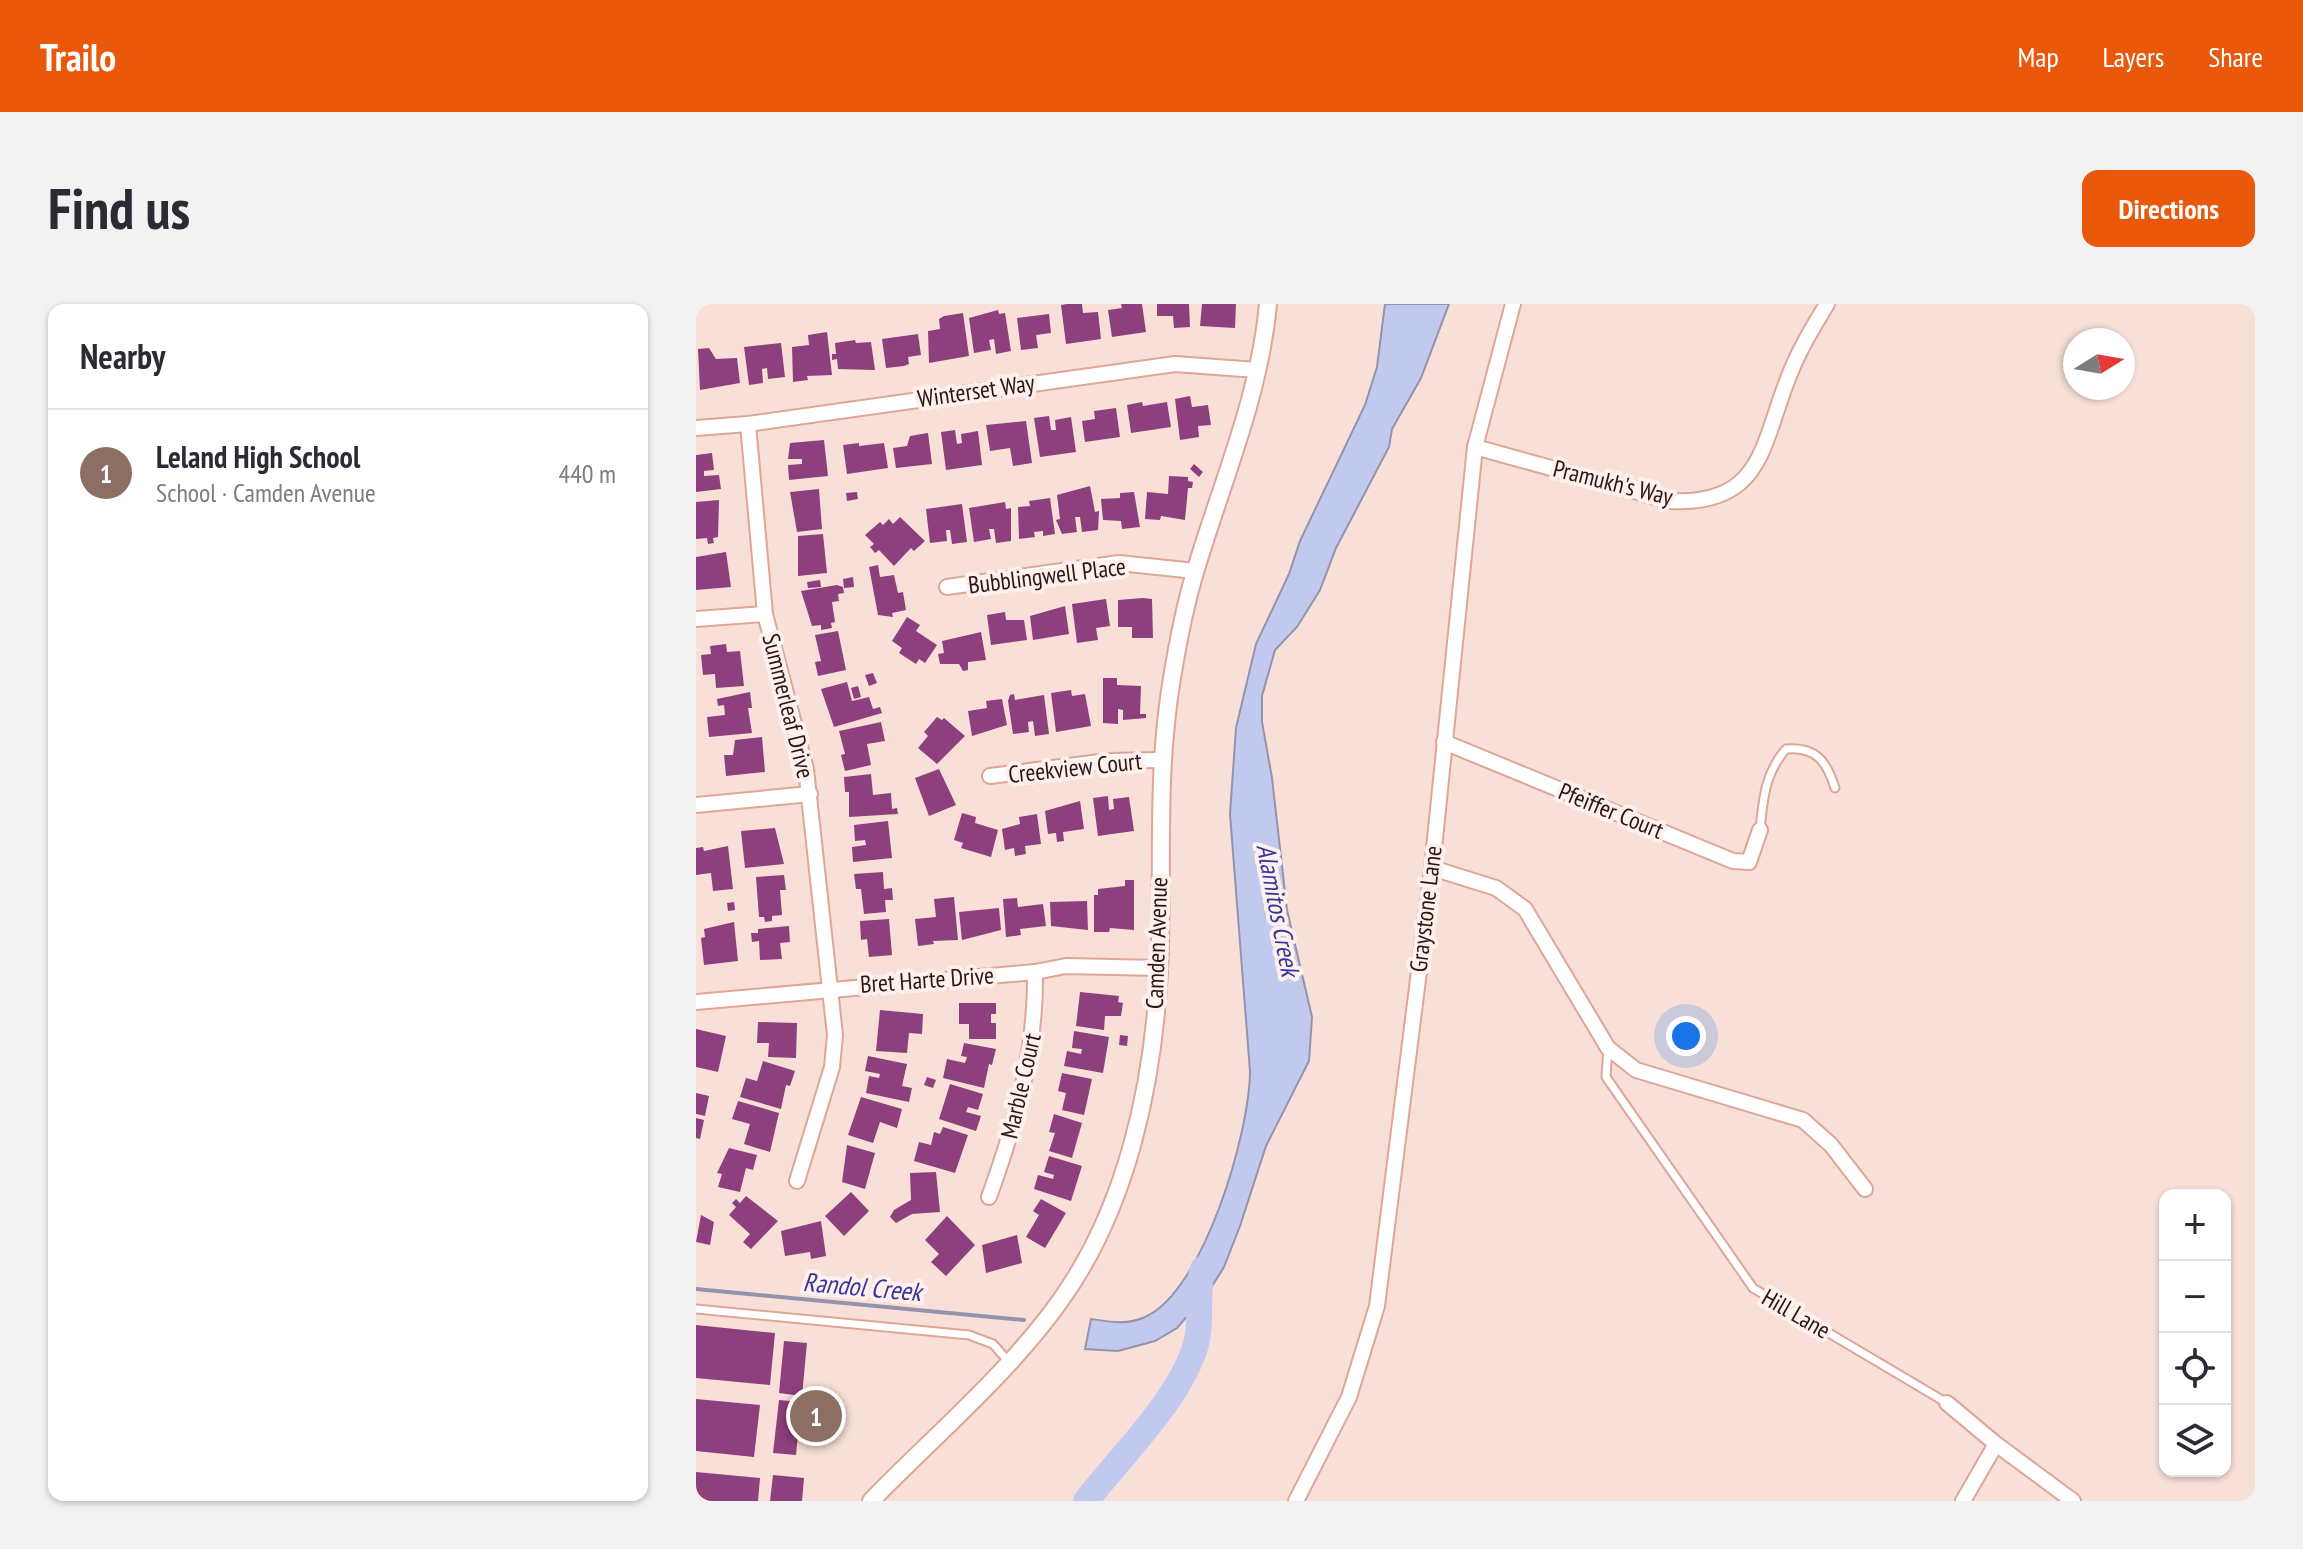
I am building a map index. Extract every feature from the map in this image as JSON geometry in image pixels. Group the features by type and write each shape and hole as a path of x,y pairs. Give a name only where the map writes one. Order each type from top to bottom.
{"street":[{"name":"Camden Avenue","path":"871,1501 1051,1313 1090,1255 1121,1180 1150,1056 1159,968 1160,760 1177,648 1195,571 1257,370 1268,304"},
{"name":"Graystone Lane","path":"1297,1498 1349,1397 1377,1306 1432,868 1475,447 1513,304"},
{"name":"Pramukh's Way","path":"1475,447 1670,501 1693,501 1723,493 1751,472 1761,457 1790,375 1827,304"},
{"name":"Winterset Way","path":"696,428 748,424 1175,364 1257,370"},
{"name":"Summerleaf Drive","path":"748,424 765,614 810,794 835,1035 832,1067 797,1181"},
{"name":"Bubblingwell Place","path":"947,587 1119,563 1195,571"},
{"path":"696,619 765,614"},
{"name":"Pfeiffer Court","path":"1444,742 1733,861 1749,862 1760,830"},
{"name":"Creekview Court","path":"990,776 1108,761 1160,760"},
{"path":"696,805 810,794"},
{"path":"1432,868 1496,888 1525,909 1608,1048 1636,1070 1803,1120 1831,1145 1865,1189"},
{"name":"Bret Harte Drive","path":"696,1002 1035,972 1066,966 1159,968"},
{"name":"Marble Court","path":"989,1197 1016,1123 1035,1022 1035,972"},
{"name":"Hill Lane","path":"1947,1403 2073,1501"},
{"path":"1963,1501 1996,1444"},
{"path":"1297,1498 1313,1501"}],"lane":[{"path":"1760,830 1764,788 1773,764 1786,749 1801,747 1815,752 1829,769 1835,788"},
{"name":"Hill Lane","path":"1608,1048 1606,1077 1753,1288 1947,1403"},
{"path":"696,1309 969,1335 993,1344 1008,1361"}],"water":[{"path":"1385,304 1449,304 1421,378 1392,429 1389,447 1336,548 1320,590 1297,627 1275,650 1262,696 1262,722 1272,778 1287,910 1312,1017 1309,1061 1266,1146 1224,1267 1209,1291 1177,1328 1155,1341 1118,1351 1085,1349 1091,1319 1132,1321 1145,1317 1166,1301 1186,1276 1204,1244 1232,1168 1242,1131 1250,1071 1230,814 1236,728 1256,644 1289,574 1300,541 1365,405 1377,367"}],"building":[{"path":"1082,304 1083,313 1098,312 1101,339 1066,344 1061,305"},
{"path":"1121,304 1142,304 1146,332 1112,337 1108,310 1122,308"},
{"path":"1157,304 1189,304 1190,327 1174,328 1173,316 1157,316"},
{"path":"1202,304 1236,304 1235,328 1200,326"},
{"path":"998,310 999,314 1005,313 1011,351 996,354 994,339 989,340 991,350 974,353 969,318"},
{"path":"963,313 969,356 929,363 928,331 940,329 939,319 944,316"},
{"path":"1049,314 1051,333 1036,335 1038,348 1021,350 1017,318"},
{"path":"827,332 832,375 807,376 808,380 793,382 792,347 809,345 808,335"},
{"path":"918,334 921,355 908,357 909,364 904,366 886,368 882,339"},
{"path":"855,340 856,343 871,342 875,370 838,369 837,359 832,360 832,354 836,354 835,343"},
{"path":"781,343 785,377 768,379 767,368 762,369 763,383 749,385 744,347"},
{"path":"709,348 716,359 737,358 740,383 700,390 698,349"},
{"path":"1190,396 1192,407 1208,405 1211,425 1198,426 1199,437 1180,440 1175,399"},
{"path":"1142,402 1143,406 1167,402 1171,427 1131,433 1127,405"},
{"path":"1116,408 1120,437 1085,442 1082,421 1095,419 1094,411"},
{"path":"1049,416 1051,430 1056,430 1055,420 1071,417 1076,452 1040,457 1034,418"},
{"path":"1026,421 1032,463 1013,466 1010,448 990,451 986,425"},
{"path":"955,430 957,444 962,443 961,434 978,431 982,465 946,470 941,432"},
{"path":"928,433 932,464 896,468 893,448 907,446 910,436"},
{"path":"824,440 828,476 789,480 788,465 802,464 802,459 788,459 790,443"},
{"path":"859,443 859,446 884,443 888,468 847,474 843,445"},
{"path":"712,453 714,470 704,471 704,476 719,475 721,489 696,492 696,455"},
{"path":"1194,464 1203,472 1199,477 1190,469"},
{"path":"1169,476 1188,477 1188,481 1193,482 1192,488 1188,488 1185,520 1161,516 1160,520 1145,519 1147,492 1168,494"},
{"path":"1090,486 1095,512 1099,511 1098,530 1082,532 1080,517 1075,517 1077,532 1062,534 1056,520 1060,519 1057,495"},
{"path":"819,489 822,529 797,532 790,492"},
{"path":"857,492 858,499 847,501 846,493"},
{"path":"1134,492 1140,527 1122,529 1121,521 1103,520 1101,499 1120,498 1120,493"},
{"path":"1050,498 1055,534 1043,536 1043,531 1034,532 1035,537 1019,539 1018,507 1030,506 1029,501"},
{"path":"719,500 718,537 713,538 714,543 708,544 707,538 696,539 696,502"},
{"path":"1005,502 1006,509 1011,508 1011,541 996,543 994,529 989,529 991,539 974,542 969,508"},
{"path":"962,504 967,542 952,544 950,530 946,530 947,541 930,543 926,509"},
{"path":"900,517 925,541 914,551 911,548 894,566 879,550 875,553 870,547 874,544 865,535 880,522 883,525 889,519 893,524"},
{"path":"823,534 827,573 798,576 798,536"},
{"path":"726,552 731,587 696,590 696,557"},
{"path":"878,565 880,577 894,575 898,593 903,592 906,610 892,613 893,617 878,615 869,567"},
{"path":"853,577 854,587 844,588 843,579"},
{"path":"820,580 821,587 808,588 807,582"},
{"path":"837,585 843,587 844,593 838,594 839,601 832,602 835,622 831,623 832,628 821,630 821,625 812,626 801,591"},
{"path":"1106,599 1110,626 1096,628 1098,640 1077,643 1072,604"},
{"path":"1152,599 1153,638 1132,638 1132,627 1118,627 1118,600"},
{"path":"1065,606 1069,634 1033,640 1030,616"},
{"path":"1005,612 1006,620 1024,620 1027,640 991,645 987,615"},
{"path":"907,617 920,625 916,631 937,645 925,663 919,659 916,664 899,653 902,648 892,641"},
{"path":"838,631 846,670 818,676 815,662 821,661 815,635"},
{"path":"981,632 986,660 968,662 968,670 963,671 959,664 940,664 938,654 944,653 942,641"},
{"path":"726,644 727,652 740,651 744,686 716,688 715,674 703,675 701,655 711,654 710,646"},
{"path":"873,673 877,683 869,686 865,675"},
{"path":"1103,678 1117,678 1117,685 1141,686 1140,714 1146,714 1146,718 1123,720 1123,710 1118,709 1118,724 1103,723"},
{"path":"847,682 852,701 869,697 873,709 880,707 882,713 834,727 821,689"},
{"path":"858,686 861,697 854,699 851,688"},
{"path":"1071,690 1072,696 1085,694 1091,726 1056,732 1051,693"},
{"path":"750,692 752,708 748,708 752,733 709,737 707,717 725,715 724,705 718,706 717,699"},
{"path":"1014,694 1015,700 1044,695 1049,734 1035,736 1033,721 1028,722 1029,732 1013,734 1008,701"},
{"path":"1002,699 1007,725 972,736 968,711 987,708 986,701"},
{"path":"937,717 944,718 965,736 937,764 918,748 928,736 924,732"},
{"path":"881,722 885,741 867,744 871,765 845,771 841,755 845,754 839,731"},
{"path":"762,737 765,772 726,776 724,755 733,755 735,740"},
{"path":"939,769 956,805 929,816 915,778"},
{"path":"871,774 873,795 891,793 892,809 897,808 898,814 849,817 849,792 845,792 844,777"},
{"path":"1108,796 1109,810 1114,809 1113,799 1129,797 1134,831 1098,836 1093,798"},
{"path":"1080,801 1084,829 1063,832 1064,841 1057,842 1056,833 1048,834 1045,811"},
{"path":"962,813 976,817 975,823 998,830 991,857 961,848 963,843 954,840"},
{"path":"1037,814 1041,844 1025,846 1026,854 1015,856 1014,848 1005,850 1002,829 1020,824 1019,817"},
{"path":"888,821 892,858 853,862 852,847 866,845 865,840 855,841 854,825"},
{"path":"775,828 784,864 745,868 741,831"},
{"path":"728,846 733,889 713,891 711,873 696,875 696,848 703,847 704,851"},
{"path":"883,872 884,889 892,888 893,900 885,900 886,912 864,914 861,889 856,889 854,874"},
{"path":"784,875 786,890 780,890 782,915 772,916 772,921 765,922 764,917 759,917 756,877"},
{"path":"1125,880 1134,880 1134,930 1110,928 1109,932 1094,932 1094,895 1098,895 1098,889 1125,886"},
{"path":"954,897 958,940 933,941 934,944 918,946 915,919 936,917 934,899"},
{"path":"1017,898 1018,907 1043,904 1046,926 1020,929 1021,935 1006,937 1003,899"},
{"path":"1087,901 1088,930 1051,926 1050,902"},
{"path":"734,902 735,910 728,911 727,903"},
{"path":"999,908 1001,930 962,940 959,912"},
{"path":"889,919 892,955 869,957 867,939 861,940 860,921"},
{"path":"734,922 738,961 704,965 701,938 705,937 704,929"},
{"path":"789,926 790,942 780,943 782,959 760,960 759,941 752,942 751,933 758,933 758,929"},
{"path":"1080,992 1119,996 1118,1002 1123,1003 1121,1016 1105,1016 1104,1030 1076,1026"},
{"path":"959,1003 996,1003 996,1014 991,1014 991,1023 996,1023 996,1039 969,1039 969,1024 959,1024"},
{"path":"880,1010 923,1014 922,1034 909,1033 907,1053 876,1051"},
{"path":"758,1022 797,1023 796,1058 768,1057 769,1043 757,1043"},
{"path":"696,1029 726,1036 718,1072 696,1067"},
{"path":"1074,1031 1109,1037 1103,1073 1064,1066 1067,1051 1081,1054 1082,1049 1072,1048"},
{"path":"1120,1035 1128,1036 1127,1046 1119,1045"},
{"path":"964,1043 996,1049 984,1088 943,1078 947,1059 965,1063 967,1057 961,1056"},
{"path":"868,1056 907,1064 902,1086 912,1088 909,1102 866,1093 869,1076 879,1078 880,1074 865,1071"},
{"path":"763,1061 795,1071 790,1086 786,1085 781,1109 740,1097 746,1078 757,1081"},
{"path":"1062,1073 1092,1079 1084,1115 1062,1110 1066,1093 1058,1091"},
{"path":"927,1077 936,1080 933,1088 924,1085"},
{"path":"950,1084 983,1094 978,1110 968,1107 966,1112 981,1116 976,1131 939,1119"},
{"path":"696,1093 709,1096 705,1116 696,1114"},
{"path":"861,1097 902,1109 897,1128 880,1122 873,1143 848,1135"},
{"path":"738,1101 779,1113 770,1152 744,1144 750,1124 732,1119"},
{"path":"1054,1114 1082,1123 1072,1158 1049,1151 1055,1133 1049,1132"},
{"path":"696,1118 704,1120 700,1139 696,1138"},
{"path":"943,1127 968,1135 955,1173 914,1161 919,1142 931,1145 934,1132 940,1134"},
{"path":"847,1145 875,1153 865,1189 842,1182"},
{"path":"729,1148 757,1155 753,1170 746,1168 740,1192 718,1187 722,1174 717,1173"},
{"path":"1049,1156 1082,1166 1071,1201 1034,1189 1038,1175 1053,1179 1054,1175 1044,1172"},
{"path":"936,1172 940,1212 912,1214 896,1223 890,1217 894,1210 911,1200 910,1173"},
{"path":"851,1192 869,1211 844,1236 825,1216"},
{"path":"746,1196 778,1221 751,1249 743,1242 750,1234 729,1215 736,1207 732,1203 736,1199 740,1203"},
{"path":"1041,1199 1066,1213 1045,1248 1026,1237 1039,1215 1033,1211"},
{"path":"701,1215 714,1222 710,1245 696,1242"},
{"path":"947,1216 975,1245 946,1276 931,1262 939,1254 925,1240"},
{"path":"821,1221 826,1256 811,1259 810,1252 785,1256 781,1231"},
{"path":"1017,1235 1022,1263 986,1273 982,1245"},
{"path":"696,1325 775,1333 770,1385 696,1378"},
{"path":"784,1341 807,1343 802,1396 779,1393"},
{"path":"696,1399 760,1405 754,1457 696,1451"},
{"path":"779,1400 801,1402 796,1455 773,1453"},
{"path":"696,1472 760,1478 758,1501 696,1501"},
{"path":"773,1475 804,1478 802,1501 770,1501"}],"waterway":[{"name":"Alamitos Creek","path":"1086,1501 1164,1406 1188,1364 1198,1335 1203,1269"},
{"name":"Randol Creek","path":"696,1289 1024,1320"}],"place":[{"name":"Leland High School","path":"816,1416"}]}
